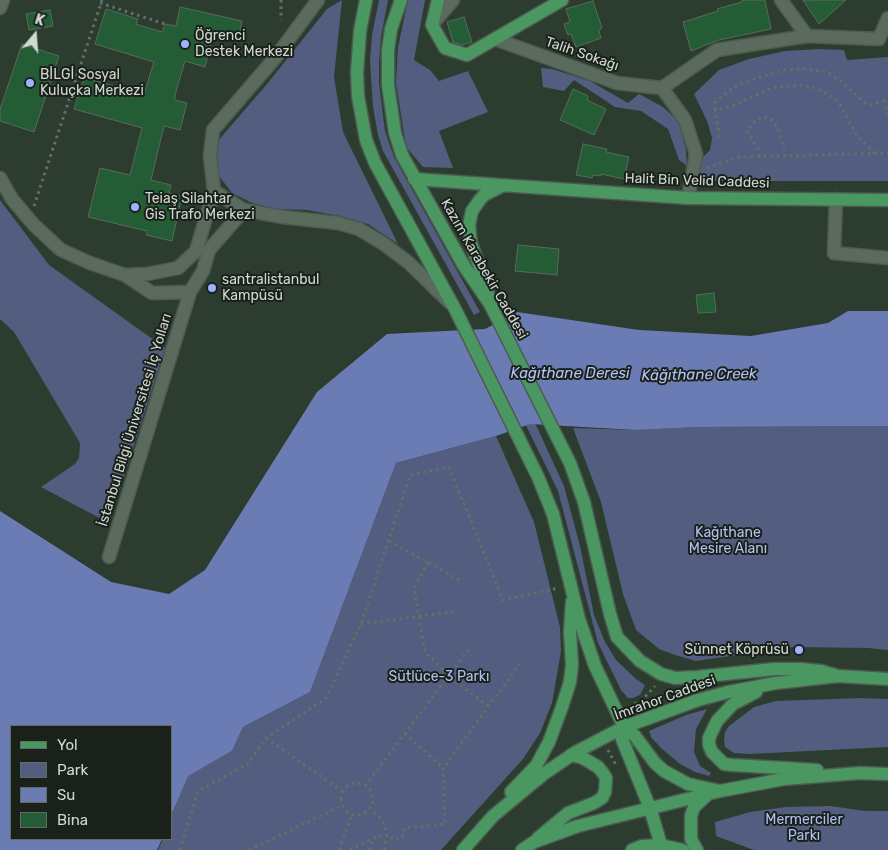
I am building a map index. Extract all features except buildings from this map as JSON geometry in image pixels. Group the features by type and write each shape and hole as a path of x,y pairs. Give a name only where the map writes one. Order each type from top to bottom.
{"main road":[{"path":"366,0 360,31 357,73 358,96 366,140 375,163 456,309 538,477 563,551 588,648 624,727 635,736 664,772 688,784 714,792"},
{"name":"Kazım Karabekir Caddesi","path":"401,0 391,29 388,50 388,85 394,132 402,155 414,179 464,266 490,304 561,446 584,502 617,637 640,661 661,674 675,678 774,669 807,670 838,676"},
{"path":"438,0 432,25 445,48 467,55 562,0"},
{"name":"Halit Bin Velid Caddesi","path":"414,179 688,198 888,200"},
{"name":"Halit Bin Velid Caddesi","path":"490,304 486,285 471,243 469,225 472,211 484,195 493,189 505,186"},
{"path":"493,816 536,766 550,742 556,726 570,682 572,665 570,615 572,591"},
{"name":"İmrahor Caddesi","path":"463,850 493,816 545,773 571,755 624,727 698,700 776,683 838,676 888,679"},
{"path":"776,683 742,698 722,714 712,729 709,738 709,746 716,758 724,764 732,765 888,774"},
{"path":"624,727 622,739 650,808 661,845"},
{"path":"522,850 568,813 594,803 602,798 606,792 606,778 598,767 583,758 571,755"},
{"path":"534,842 578,826 714,792 784,779 888,769"},
{"path":"697,850 691,839 691,816 694,807 714,792"},
{"path":"632,850 642,846 661,845 683,850"}],"street":[{"path":"0,8 3,0"},
{"name":"İstanbul Bilgi Üniversitesi İç Yolları","path":"126,275 147,274 178,268 196,251 214,191 210,156 214,130 275,58 318,0"},
{"path":"432,25 452,0"},
{"path":"781,0 807,36"},
{"path":"688,198 696,154 685,120 662,88 717,50 807,36 884,39 888,18"},
{"name":"Talih Sokağı","path":"495,40 616,83 662,88"},
{"name":"İstanbul Bilgi Üniversitesi İç Yolları","path":"0,178 12,199 61,250 90,263 126,275 152,293 190,292"},
{"path":"214,191 244,210 283,217 338,223 359,229 384,244 409,263 456,309"},
{"path":"836,199 834,253 888,258"},
{"name":"İstanbul Bilgi Üniversitesi İç Yolları","path":"109,557 190,292 203,271 209,250 244,210"}],"path":[{"path":"281,0 281,20"},
{"path":"30,219 101,2 165,24"},
{"path":"720,140 715,103 739,84 784,70 806,69 827,72 842,82 865,103 872,105 886,99 888,118"},
{"path":"715,110 735,104 772,88 801,85 812,86 829,94 839,103 858,138 874,153"},
{"path":"759,156 759,150 747,132 757,119 765,117 772,120 778,128 786,156"},
{"path":"692,173 739,157 888,153"},
{"path":"180,850 198,791 247,765 266,738 326,698 361,624 410,475 449,467 503,600 572,591"},
{"path":"388,541 460,580"},
{"path":"428,562 414,588 425,652 449,676 488,706"},
{"path":"361,624 459,611"},
{"path":"365,786 469,649"},
{"path":"350,850 373,838 387,835 396,840 402,838 405,828 445,824 442,768 520,664"},
{"path":"627,709 642,700 657,684"},
{"path":"405,732 442,768"},
{"path":"266,738 343,792"},
{"path":"355,783 365,786 369,789 373,798 370,808 362,814 352,814 343,805 341,797 343,792 355,783"},
{"path":"249,850 343,805"},
{"path":"370,808 383,821 387,835 384,850"},
{"path":"339,850 352,814"},
{"path":"369,850 373,838"}],"green space":[{"path":"342,0 334,77 343,132 398,244 368,224 340,216 307,210 276,209 252,203 232,193 219,176 211,149 267,84 327,9"},
{"path":"379,0 388,0 381,37 379,63 379,83 385,131 394,157 480,312 474,315 383,151 378,135 373,107 370,61 372,35"},
{"path":"408,0 425,0 414,60 430,70 439,81 468,71 488,112 439,131 453,168 423,167 406,147 396,83 398,47"},
{"path":"844,50 847,60 888,57 888,181 698,181 699,161 710,150 712,138 707,121 694,94 719,70 749,59 785,51"},
{"path":"541,68 552,69 590,81 628,103 639,94 663,107 679,122 686,150 687,166 679,160 668,129 641,111 615,107 574,80 564,91 543,87"},
{"path":"0,200 49,265 165,348 109,523 41,487 75,464 79,458 80,443 14,332 0,319"},
{"path":"530,412 564,486 580,546 594,615 605,642 616,660 645,685 640,695 633,698 628,698 621,690 598,643 558,491 521,415"},
{"name":"Kağıthane Mesire Alanı","path":"888,426 888,650 793,647 696,661 659,649 636,630 623,594 601,502 573,428 637,430 700,427"},
{"name":"Sütlüce-3 Parkı","path":"496,436 534,522 560,627 561,651 552,703 540,733 523,759 441,850 158,850 163,840 172,840 172,814 187,776 232,751 243,727 310,692 396,463"},
{"path":"888,699 888,747 749,754 734,753 725,747 725,732 729,726 754,707 776,701"},
{"path":"707,709 696,729 694,752 700,766 711,773 709,776 695,772 680,764 662,749 651,737 649,731 686,715"},
{"name":"Mermerciler Parkı","path":"831,806 865,811 888,811 888,850 754,850 716,836 715,822 750,812 786,807"}],"water":[{"path":"848,311 888,311 888,426 700,427 637,430 530,424 496,436 396,463 310,692 243,727 232,751 188,776 172,814 172,725 10,725 10,840 162,840 157,850 0,850 0,511 111,582 169,594 205,570 317,392 387,334 485,329 517,312 639,330 751,336 828,323"}],"place":[{"name":"Öğrenci Destek Merkezi","path":"185,44"},
{"name":"BİLGİ Sosyal Kuluçka Merkezi","path":"30,83"},
{"name":"Teiaş Silahtar Gis Trafo Merkezi","path":"135,207"},
{"name":"santralistanbul Kampüsü","path":"212,288"},
{"name":"Sünnet Köprüsü","path":"799,650"}],"water label":[{"name":"Kağıthane Deresi","path":"570,374"},
{"name":"Kâğıthane Creek","path":"699,375"}]}
